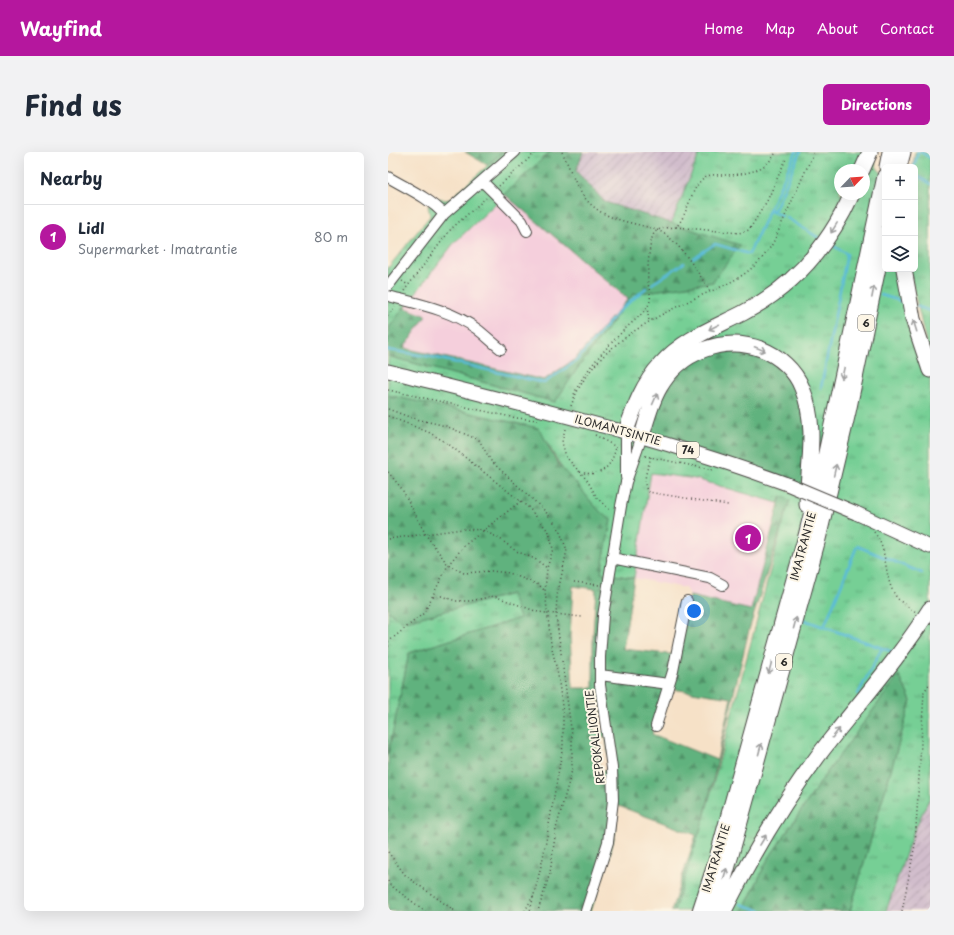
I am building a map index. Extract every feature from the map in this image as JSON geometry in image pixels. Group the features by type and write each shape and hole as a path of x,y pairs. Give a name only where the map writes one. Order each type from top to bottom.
{"highway":[{"path":"865,164 870,152"},
{"path":"888,164 890,152"},
{"path":"901,164 903,152"},
{"path":"909,164 911,152"},
{"name":"IMATRANTIE","path":"700,911 715,866 806,536 836,410 882,190"},
{"path":"626,431 635,406 647,382 660,365 686,342 744,313 788,284 822,246 841,218 849,200"},
{"name":"IMATRANTIE","path":"714,911 727,869 818,539 846,420 885,236"},
{"path":"904,272 909,304 922,351 930,370"},
{"path":"642,436 649,411 660,387 676,368 695,353 726,343 740,343 752,346 773,355 794,374 802,386 811,414 812,427 807,483 806,536"},
{"path":"724,911 763,841 807,771 888,670 913,636 924,611"}],"main road":[{"name":"ILOMANTSINTIE","path":"388,371 626,431 733,464 787,484 856,513 930,547"}],"street":[{"path":"388,286 444,214 515,152"},
{"path":"388,177 418,192 444,214"},
{"path":"482,181 522,221 527,231"},
{"path":"388,296 428,306 450,314 477,329 501,349"},
{"name":"REPOKALLIONTIE","path":"626,431 620,448 626,482"},
{"name":"REPOKALLIONTIE","path":"586,911 608,842 613,800 612,768 600,685 600,657 603,616 626,482 642,436"},
{"path":"612,558 710,578 723,584"},
{"path":"656,726 669,684 687,601"},
{"name":"REPOKALLIONTIE","path":"600,675 669,684"}],"path":[{"path":"388,316 450,229 536,152"},
{"path":"562,152 582,195 594,208 607,215 658,230 669,237 685,256 710,292"},
{"path":"676,228 683,220 694,189 704,178 714,175 752,173 760,168 776,152"},
{"path":"786,159 767,201 749,230 739,233 676,228 658,230 652,238 648,269 651,299 647,307 611,344 577,386 571,408 578,388 596,364 625,336 649,321 733,282 751,270 765,256 773,243 814,152"},
{"path":"647,307 649,321"},
{"path":"388,390 509,416 543,420"},
{"path":"388,409 412,418 446,426 479,440 491,461 549,516 558,527 567,550 557,596 556,615 572,736 572,770 556,829 550,874 538,911"},
{"path":"388,416 428,432 447,443 521,501 549,532 553,549 547,568 545,591 551,644 558,675 563,714 563,746 543,858 530,911"},
{"path":"565,429 562,442 563,449 570,463 580,472 606,508 614,513"},
{"path":"580,472 590,473 605,469 620,448 592,433"},
{"path":"637,454 719,472"},
{"path":"651,457 645,477 645,488 648,492 728,505"},
{"path":"388,472 402,489 426,535 448,565 464,573 485,571 509,573 539,585 545,591"},
{"path":"388,642 424,613 448,565 465,545 521,501"},
{"path":"388,539 463,529 483,530 500,539 516,551 535,559 547,568"},
{"path":"870,529 878,537 883,547 889,580 893,592 905,604 924,611"},
{"path":"574,582 602,584"},
{"path":"433,597 441,596 456,601 470,601 494,596 538,612 582,617"},
{"path":"388,646 392,645"},
{"path":"902,911 915,845 924,692 930,684"},
{"path":"388,852 406,876 455,911"},
{"path":"388,881 390,885 425,911"},
{"path":"525,911 535,892"}],"shaded area":[{"path":"583,152 700,152 671,224 605,202 576,171"},
{"path":"504,194 628,299 575,359 544,380 404,348 425,316 404,307 454,243"},
{"path":"650,473 696,479 778,503 751,611 690,596 685,588 634,578"},
{"path":"930,797 930,911 886,911 913,833"}],"green space":[{"path":"465,152 503,152 487,165"},
{"path":"503,152 550,152 454,243 388,329 388,268 430,216 428,206 440,198 445,200 450,199"},
{"path":"550,152 583,152 576,171 605,202 740,245 713,282 633,294 577,369 555,402 388,356 388,329 404,307 426,316 404,348 544,380 575,359 628,299 504,194"},
{"path":"700,152 871,152 877,168 882,174 882,272 902,272 919,352 930,379 930,542 641,432 388,369 388,356 555,402 577,369 633,294 713,282 739,245 671,224"},
{"path":"915,152 930,152 930,359 910,272 918,272 918,164 913,164"},
{"path":"738,346 782,364 805,403 805,487 645,433 651,412 686,362"},
{"path":"388,372 670,446 792,492 793,494 844,516 852,513 930,551 930,797 913,833 886,911 850,911 911,701 899,675 828,771 767,861 743,911 673,911 704,818 789,500 781,496 778,503 696,479 651,473 634,578 601,573 611,520 600,513 575,482 565,473 538,428 388,395"},
{"path":"388,395 538,428 560,466 596,507 611,520 601,573 634,578 623,649 678,655 690,596 751,610 781,496 790,500 749,630 704,818 674,911 671,911 696,835 616,805 616,830 609,859 591,911 388,911 388,755 409,653 520,618 511,594 402,622 388,611","holes":["573,586 596,589 593,635 593,688 573,688 570,636","666,688 731,698 717,760 652,734","600,700 606,731 595,733 590,702","606,737 611,770 600,771 595,739"]},
{"path":"512,594 520,618 409,653 388,755 388,611 402,622"},
{"path":"899,675 911,701 850,911 743,911 767,861 828,771"}],"waterway":[{"path":"693,258 715,244 749,254 796,152"},
{"path":"770,211 775,209 800,152"},
{"path":"915,164 918,152"},
{"path":"921,152 930,158"},
{"path":"918,176 930,184"},
{"path":"770,211 782,216"},
{"path":"787,218 819,238"},
{"path":"821,388 847,254 832,245"},
{"path":"652,284 684,263"},
{"path":"388,350 432,357 544,383 576,361 619,311 646,288"},
{"path":"881,295 904,302"},
{"path":"916,306 930,311"},
{"path":"824,627 857,546 922,573"},
{"path":"802,619 893,652"},
{"path":"858,694 882,648"},
{"path":"741,904 762,911"}],"place":[{"name":"Lidl","path":"748,538"}]}
